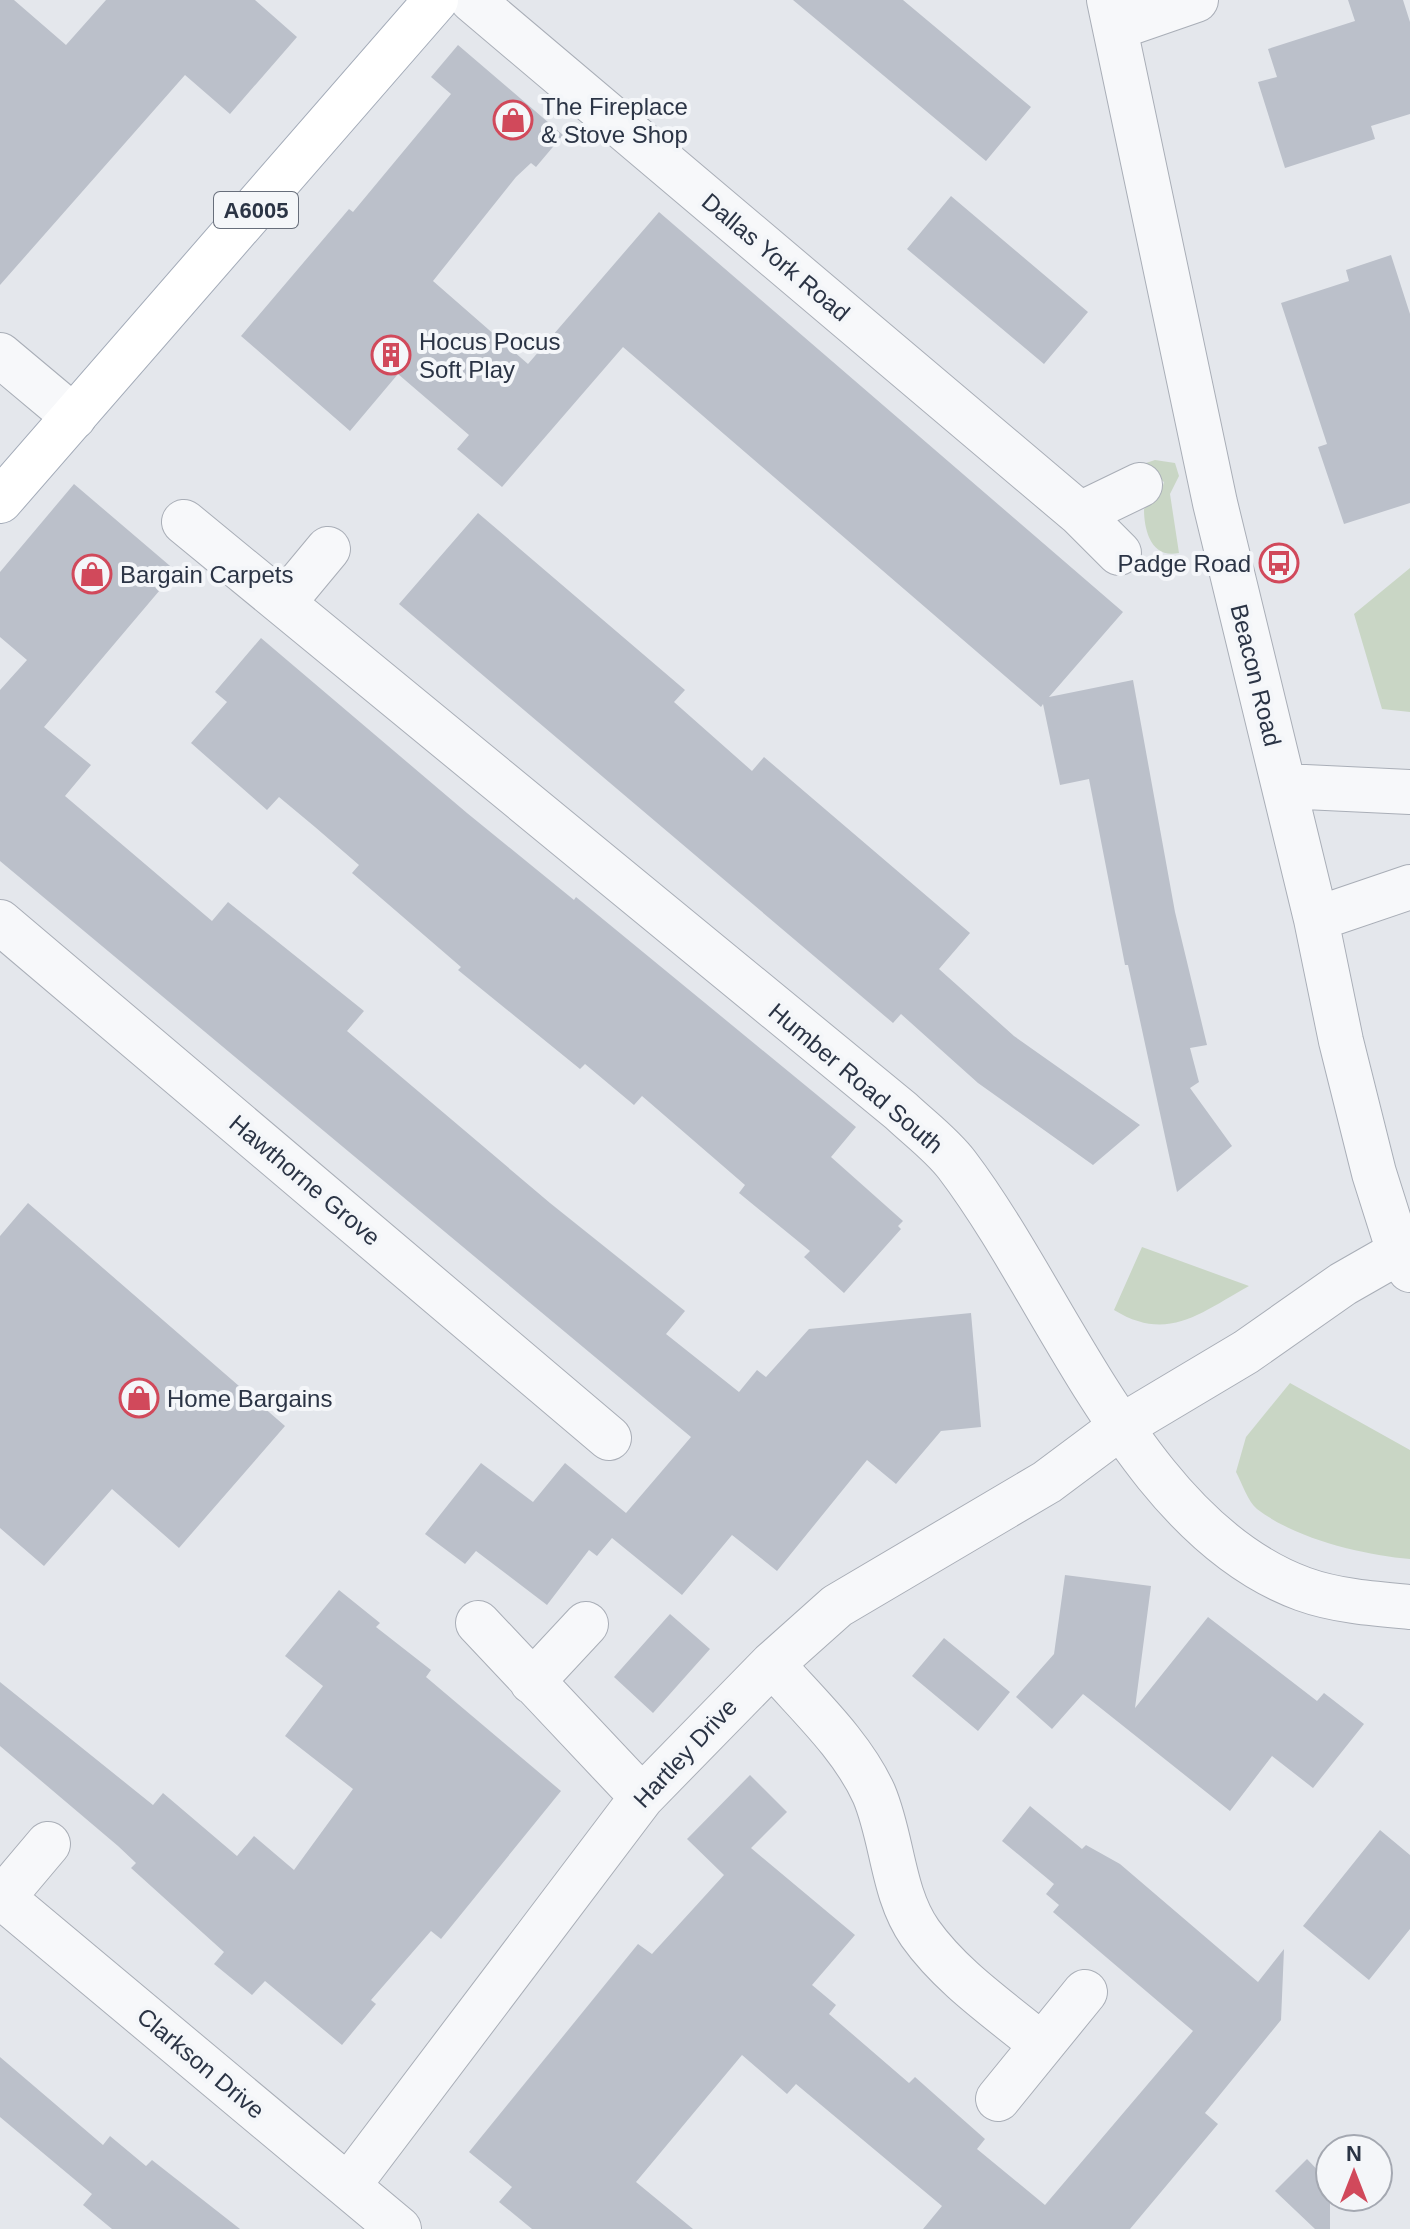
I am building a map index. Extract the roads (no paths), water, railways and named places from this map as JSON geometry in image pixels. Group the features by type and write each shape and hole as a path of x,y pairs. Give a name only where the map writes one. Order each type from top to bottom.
{"main road":[{"name":"A6005","path":"0,501 436,0"}],"street":[{"name":"Dallas York Road","path":"472,0 1080,514 1119,553"},
{"path":"1112,14 1196,0"},
{"name":"Beacon Road","path":"1112,14 1215,503 1316,919 1345,1055 1404,1261"},
{"path":"0,355 74,417"},
{"path":"1080,514 1140,485"},
{"name":"Humber Road South","path":"184,522 901,1111 956,1163 1122,1426 1170,1495 1226,1547 1302,1589 1362,1603 1410,1607"},
{"path":"284,602 328,549"},
{"path":"1284,786 1410,792"},
{"path":"1316,919 1410,887"},
{"name":"Hawthorne Grove","path":"0,922 609,1438"},
{"path":"1122,1426 1246,1352 1343,1284 1404,1261"},
{"name":"Hartley Drive","path":"348,2186 642,1797 719,1714 837,1606 1047,1482 1122,1426"},
{"path":"478,1623 642,1797"},
{"path":"532,1682 586,1624"},
{"path":"772,1664 838,1740 872,1790 885,1823 903,1900 919,1931 946,1964 1042,2045"},
{"name":"Clarkson Drive","path":"48,1844 1,1900 399,2229"},
{"path":"998,2099 1085,1992"}],"place":[{"name":"The Fireplace & Stove Shop","path":"513,120"},
{"name":"Hocus Pocus Soft Play","path":"391,355"},
{"name":"Padge Road","path":"1279,563"},
{"name":"Bargain Carpets","path":"92,574"},
{"name":"Home Bargains","path":"139,1398"}]}
